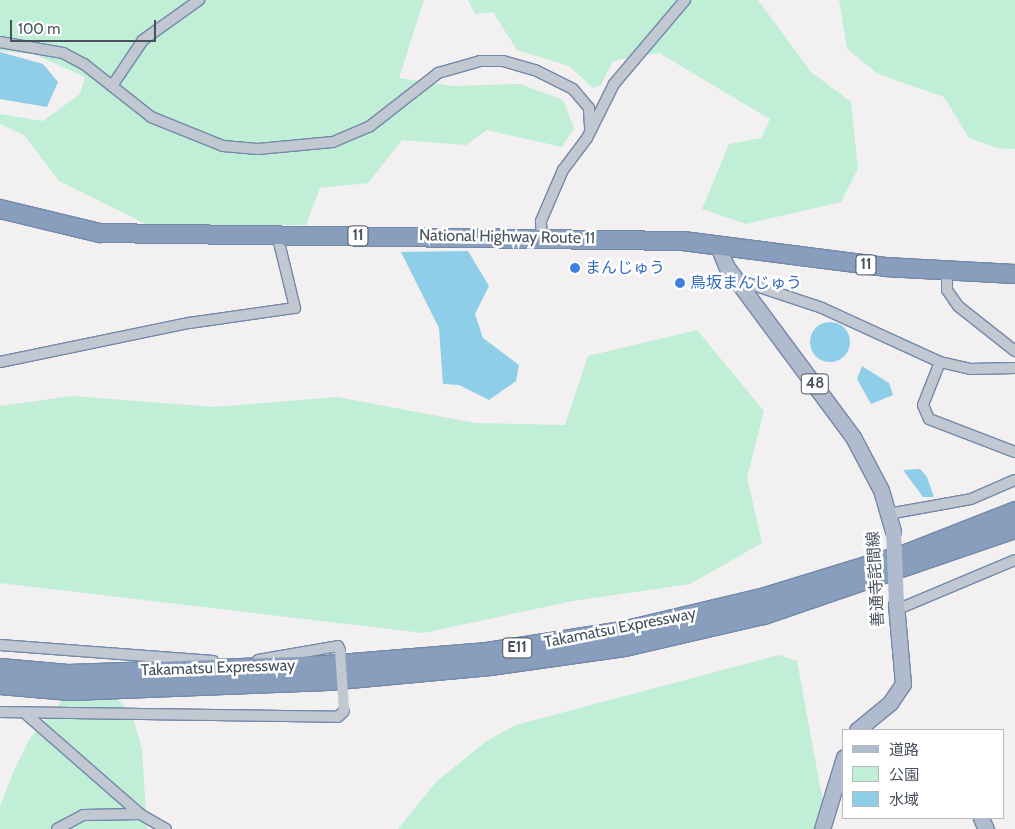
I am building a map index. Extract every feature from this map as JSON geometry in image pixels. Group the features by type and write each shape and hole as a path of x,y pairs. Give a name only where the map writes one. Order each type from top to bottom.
{"highway":[{"name":"National Highway Route 11","path":"0,210 100,233 278,238 542,237 718,246 947,272 1015,274"},
{"name":"Takamatsu Expressway","path":"0,668 68,674 327,665 487,652 628,630 765,597 908,553 1015,511"},
{"name":"Takamatsu Expressway","path":"0,685 70,691 328,681 490,666 625,647 764,615 1015,529"}],"main road":[{"name":"善通寺詫間線","path":"718,246 726,266 853,437 888,514 893,532 896,607 905,666 903,684 890,703 858,729"},
{"path":"822,829 842,764"}],"street":[{"path":"112,86 146,36 199,0"},
{"path":"542,237 541,221 562,170 590,128 614,84 685,0"},
{"path":"0,42 64,53 112,86 152,117 202,140 258,149 294,147 357,133 418,84 456,66 503,61 536,70 573,88 589,108 590,128"},
{"path":"0,362 188,323 295,308 278,238"},
{"path":"947,272 947,290 958,306 1015,351"},
{"path":"738,280 822,308 940,362 970,369 1015,368"},
{"path":"940,362 924,405 928,419 1015,452"},
{"path":"888,514 971,500 1015,480"},
{"path":"896,607 1015,560"},
{"path":"0,645 201,661 249,661 338,646 340,650 344,711 338,717 27,715 0,712"},
{"path":"27,715 140,814 166,829"},
{"path":"57,829 83,815 140,814"}],"green space":[{"path":"0,0 424,0 399,78 453,86 520,84 563,100 574,128 562,147 487,130 466,145 402,140 368,183 320,188 306,225 150,226 59,181 24,135 0,124 0,114 43,121 80,94 85,77 34,54 0,51"},
{"path":"468,0 758,0 811,72 851,102 858,169 841,202 746,224 702,209 729,144 761,138 770,119 659,53 613,61 601,85 593,88 569,66 517,50 493,12 475,14"},
{"path":"839,0 1015,0 1015,149 997,148 969,138 944,97 878,74 847,49"},
{"path":"697,330 764,411 747,477 762,543 690,584 573,601 423,633 0,583 0,406 72,396 214,407 337,397 475,423 565,425 588,356"},
{"path":"779,655 797,661 828,829 398,829 436,782 488,740 516,725"},
{"path":"70,692 112,692 133,717 142,750 147,829 0,829 0,806 14,770 30,738"}],"water":[{"path":"0,52 43,64 58,82 47,107 0,99"},
{"path":"468,251 489,286 475,314 483,338 519,365 516,381 489,400 459,385 443,384 439,328 401,252"},
{"path":"826,322 834,322 841,325 847,331 850,342 847,353 841,359 834,362 826,362 819,359 813,353 810,346 810,338 813,331 819,325"},
{"path":"862,366 889,383 893,395 871,404 857,379"},
{"path":"920,469 927,477 934,497 923,497 903,470"}],"place":[{"name":"まんじゅう","path":"575,268"},
{"name":"鳥坂まんじゅう","path":"680,283"}]}
